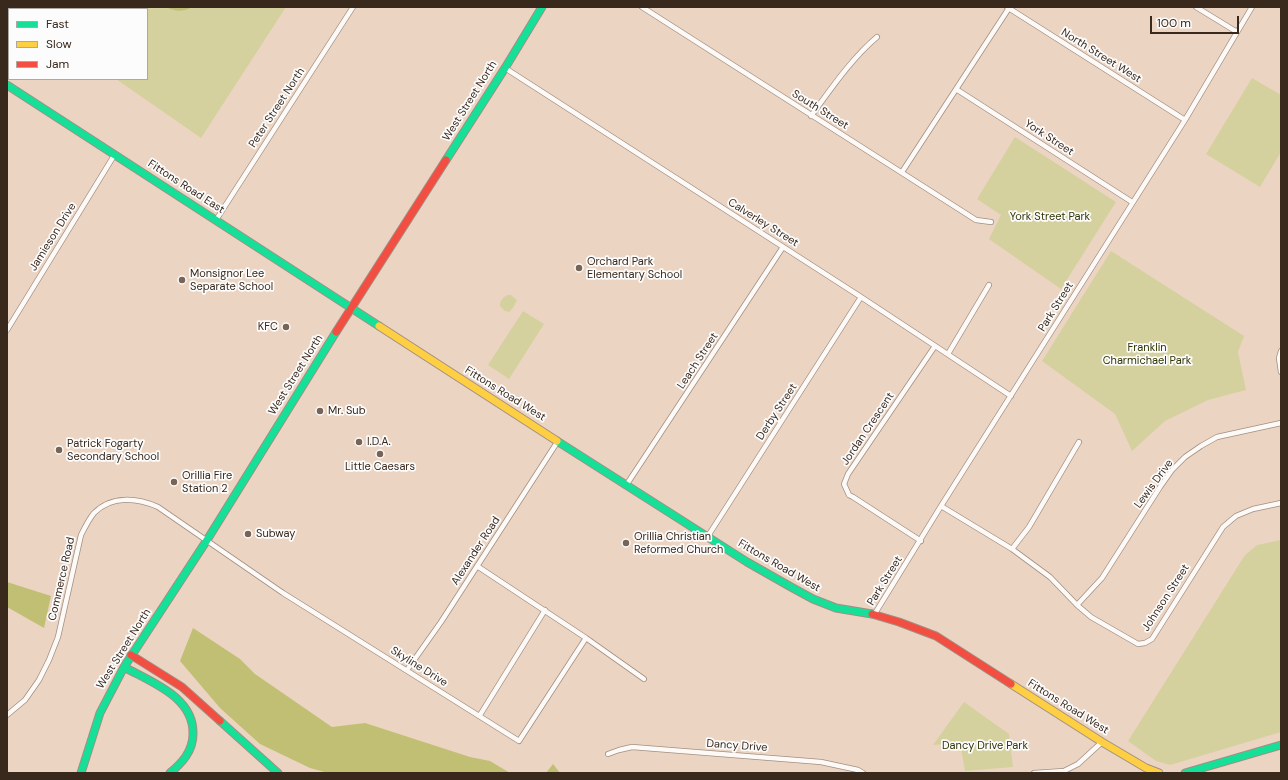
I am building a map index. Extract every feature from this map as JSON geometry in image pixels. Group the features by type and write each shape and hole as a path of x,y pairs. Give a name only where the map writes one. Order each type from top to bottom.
{"main road":[{"name":"West Street North","path":"81,773 100,713 131,655 207,540 322,353 542,7"},
{"name":"Fittons Road East","path":"7,85 351,309"},
{"name":"Fittons Road West","path":"351,309 747,562 808,596 837,608 874,615 936,636 1102,742 1150,770 1159,773"},
{"path":"131,655 182,687 278,773"},
{"path":"124,667 178,699 186,709 191,720 194,730 192,747 183,761 170,773"},
{"path":"1185,773 1281,745"}],"street":[{"name":"Peter Street North","path":"216,220 353,7"},
{"name":"South Street","path":"642,7 976,220 991,222"},
{"path":"1196,7 1237,32"},
{"name":"Park Street","path":"874,615 1184,120 1252,7"},
{"path":"902,172 1008,8"},
{"name":"North Street West","path":"1008,8 1184,120"},
{"path":"811,116 841,76 869,43 877,37"},
{"name":"Calverley Street","path":"504,68 861,297 1011,396"},
{"name":"York Street","path":"956,89 1132,202"},
{"name":"Jamieson Drive","path":"7,330 115,154"},
{"name":"Leach Street","path":"627,484 783,247"},
{"path":"948,354 989,285"},
{"name":"Derby Street","path":"708,536 861,297"},
{"name":"Jordan Crescent","path":"920,541 849,495 844,484 848,474 935,346"},
{"path":"1281,351 1279,358 1281,372"},
{"name":"Lewis Drive","path":"1077,605 1102,578 1160,487 1172,470 1185,457 1217,437 1281,423"},
{"name":"Alexander Road","path":"407,670 478,566 558,441"},
{"path":"1012,549 1029,527 1079,442"},
{"name":"Commerce Road","path":"7,715 24,700 39,680 49,660 58,637 81,535 94,514 105,505 120,500 136,500 150,503 207,540"},
{"name":"Johnson Street","path":"941,506 1012,549 1050,577 1091,617 1138,644 1145,643 1152,639 1223,527 1236,516 1253,509 1281,503"},
{"name":"Skyline Drive","path":"207,540 283,592 519,741 586,638"},
{"path":"478,566 545,610 644,679"},
{"path":"480,715 545,610"},
{"path":"1034,773 1064,771 1078,764 1102,742"},
{"name":"Dancy Drive","path":"608,754 632,747 821,762 858,770 863,773"}],"green space":[{"path":"12,7 286,7 201,138 117,80 148,80 148,8"},
{"path":"1252,78 1281,95 1281,152 1260,187 1206,154"},
{"name":"York Street Park","path":"1015,137 1116,202 1061,289 989,239 1001,215 977,199"},
{"name":"Franklin Charmichael Park","path":"1111,251 1244,336 1238,352 1246,390 1208,400 1165,421 1132,451 1115,414 1042,361"},
{"path":"508,295 511,295 517,300 509,312 505,311 500,306 502,299"},
{"path":"523,311 544,324 509,379 488,365"},
{"path":"1281,540 1281,732 1170,765 1156,761 1128,741 1245,555 1257,545"},
{"name":"Dancy Drive Park","path":"964,702 1009,734 1013,767 965,771 960,743 933,745"}],"shaded area":[{"path":"12,7 81,7 80,8"},
{"path":"166,7 192,7 179,11"},
{"path":"7,582 51,596 44,628 7,607"},
{"path":"193,628 240,659 255,674 332,727 365,723 470,757 490,761 510,773 328,773 310,768 260,744 220,708 180,661"},
{"path":"553,764 560,773 546,773"}],"traffic: fast":[{"path":"446,160 542,7"},
{"path":"7,85 379,326"},
{"path":"81,773 100,713 124,667 207,540 336,332"},
{"path":"557,441 747,562 791,587 813,599 836,608 872,614"},
{"path":"124,667 158,685 179,700 191,721 193,740 189,751 183,761 170,773"},
{"path":"220,721 278,773"},
{"path":"1185,773 1281,745"}],"traffic: slow":[{"path":"379,326 557,441"},
{"path":"1011,684 1102,742 1146,768 1159,773"}],"traffic: jam":[{"path":"336,332 446,160"},
{"path":"872,614 899,622 936,636 1011,684"},
{"path":"131,655 182,687 220,721"}],"place":[{"name":"Orchard Park Elementary School","path":"579,268"},
{"name":"Monsignor Lee Separate School","path":"182,280"},
{"name":"KFC","path":"286,327"},
{"name":"Mr. Sub","path":"320,411"},
{"name":"I.D.A.","path":"359,442"},
{"name":"Patrick Fogarty Secondary School","path":"59,450"},
{"name":"Little Caesars","path":"380,454"},
{"name":"Orillia Fire Station 2","path":"174,482"},
{"name":"Subway","path":"248,534"},
{"name":"Orillia Christian Reformed Church","path":"626,543"}]}
